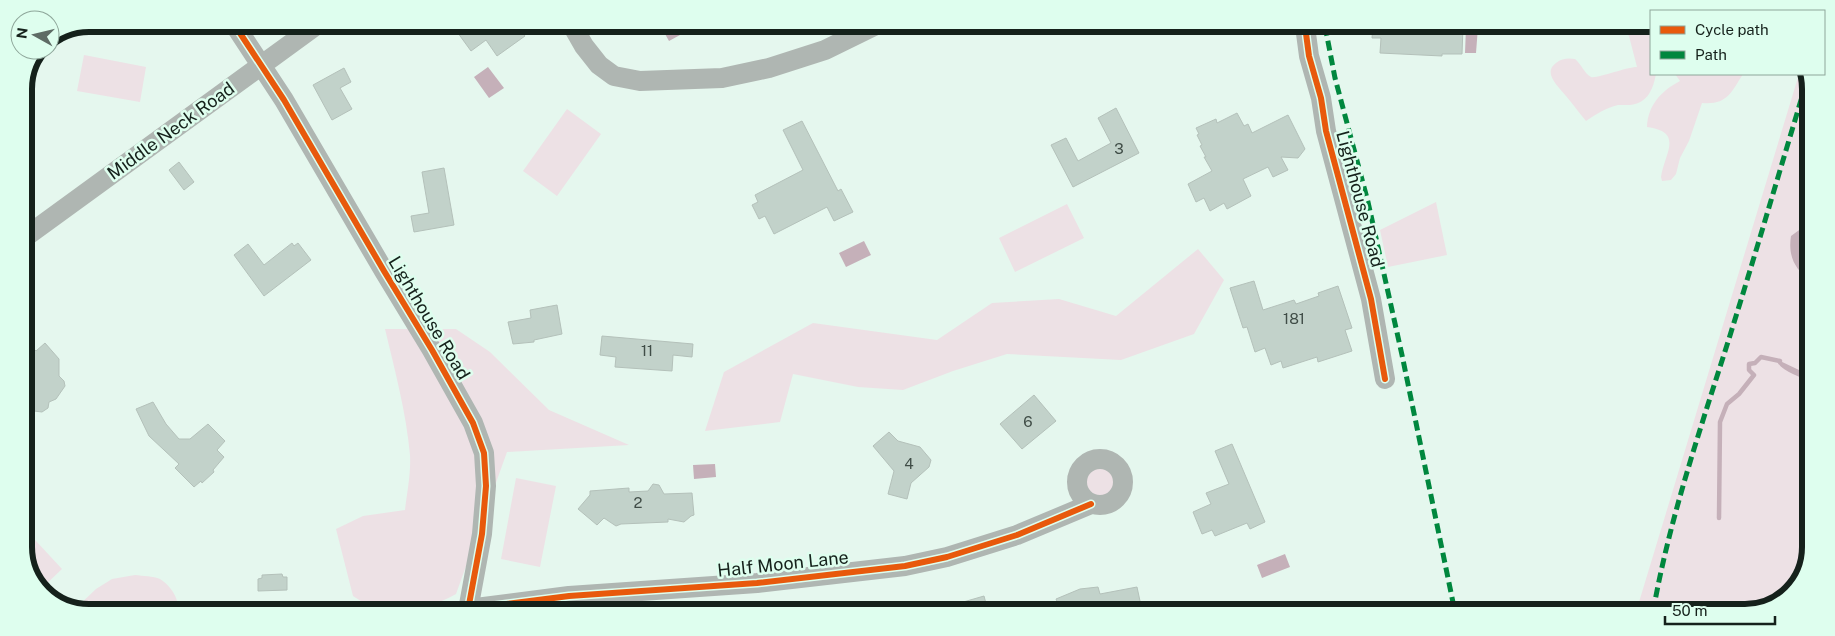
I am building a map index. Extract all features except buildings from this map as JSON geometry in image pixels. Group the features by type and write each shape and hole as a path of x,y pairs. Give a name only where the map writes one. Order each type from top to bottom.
{"street":[{"name":"Lighthouse Road","path":"239,32 284,100 473,423 484,453 486,486 482,534 469,604"},
{"name":"Middle Neck Road","path":"32,232 307,32"},
{"path":"576,32 599,65 614,76 640,81 722,78 769,68 825,50 862,32"},
{"name":"Lighthouse Road","path":"1306,32 1309,56 1326,131 1371,299 1385,379"},
{"name":"Half Moon Lane","path":"507,604 569,596 757,583 905,566 946,557 1017,535 1092,504"}],"shaded area":[{"path":"664,32 678,32 680,35 669,41"},
{"path":"1466,32 1478,32 1476,53 1465,53"},
{"path":"1626,32 1650,32 1650,75 1656,75 1649,94 1636,104 1614,106 1586,121 1553,80 1551,75 1552,67 1563,59 1575,59 1589,76 1594,77 1637,67 1629,36"},
{"path":"84,55 146,67 140,102 77,91"},
{"path":"488,67 504,88 489,98 474,77"},
{"path":"1676,75 1742,75 1723,100 1702,103 1689,141 1680,158 1676,174 1671,180 1662,181 1661,177 1668,152 1669,139 1666,134 1659,130 1647,127 1648,119 1653,105 1661,94 1680,81"},
{"path":"1800,75 1802,86 1802,546 1797,572 1780,592 1771,598 1757,602 1745,604 1638,604"},
{"path":"567,109 601,134 557,196 523,171"},
{"path":"1436,202 1447,255 1388,267 1380,230"},
{"path":"1067,204 1084,238 1015,272 999,238"},
{"path":"1802,228 1802,274 1791,255 1791,236"},
{"path":"864,241 871,255 846,267 839,253"},
{"path":"1198,249 1224,280 1194,334 1121,360 1007,354 953,371 903,390 858,387 793,374 780,422 705,431 724,372 813,323 937,340 992,303 1059,299 1116,316"},
{"path":"385,329 456,329 490,352 549,410 629,445 507,452 456,594 433,604 365,604 353,596 336,529 363,516 405,510 410,455 396,376"},
{"path":"1776,359 1802,370 1802,378 1785,370"},
{"path":"715,464 716,477 694,479 693,465"},
{"path":"1100,464 1107,465 1113,469 1117,475 1117,489 1113,495 1107,499 1100,500 1093,499 1087,495 1083,489 1082,482 1083,475 1087,469 1093,465"},
{"path":"516,478 556,486 540,567 501,559"},
{"path":"33,538 62,569 47,584 44,581 34,558"},
{"path":"1285,554 1290,567 1262,578 1257,565"},
{"path":"135,575 160,579 170,588 178,604 82,603 96,589 112,579"}],"waterway":[{"path":"1719,518 1720,422 1727,404 1739,394 1754,375 1749,370 1749,364 1755,363 1761,357 1780,361"}],"marked path":[{"path":"1326,32 1335,78 1368,202 1453,604"},
{"path":"1655,604 1676,511 1802,97"}],"cycle path":[{"path":"239,32 284,100 473,423 484,453 486,486 482,534 469,604"},
{"path":"1306,32 1309,56 1321,98 1326,131 1371,299 1385,379"},
{"path":"507,604 569,596 757,583 905,566 947,557 1017,535 1091,504"}]}
